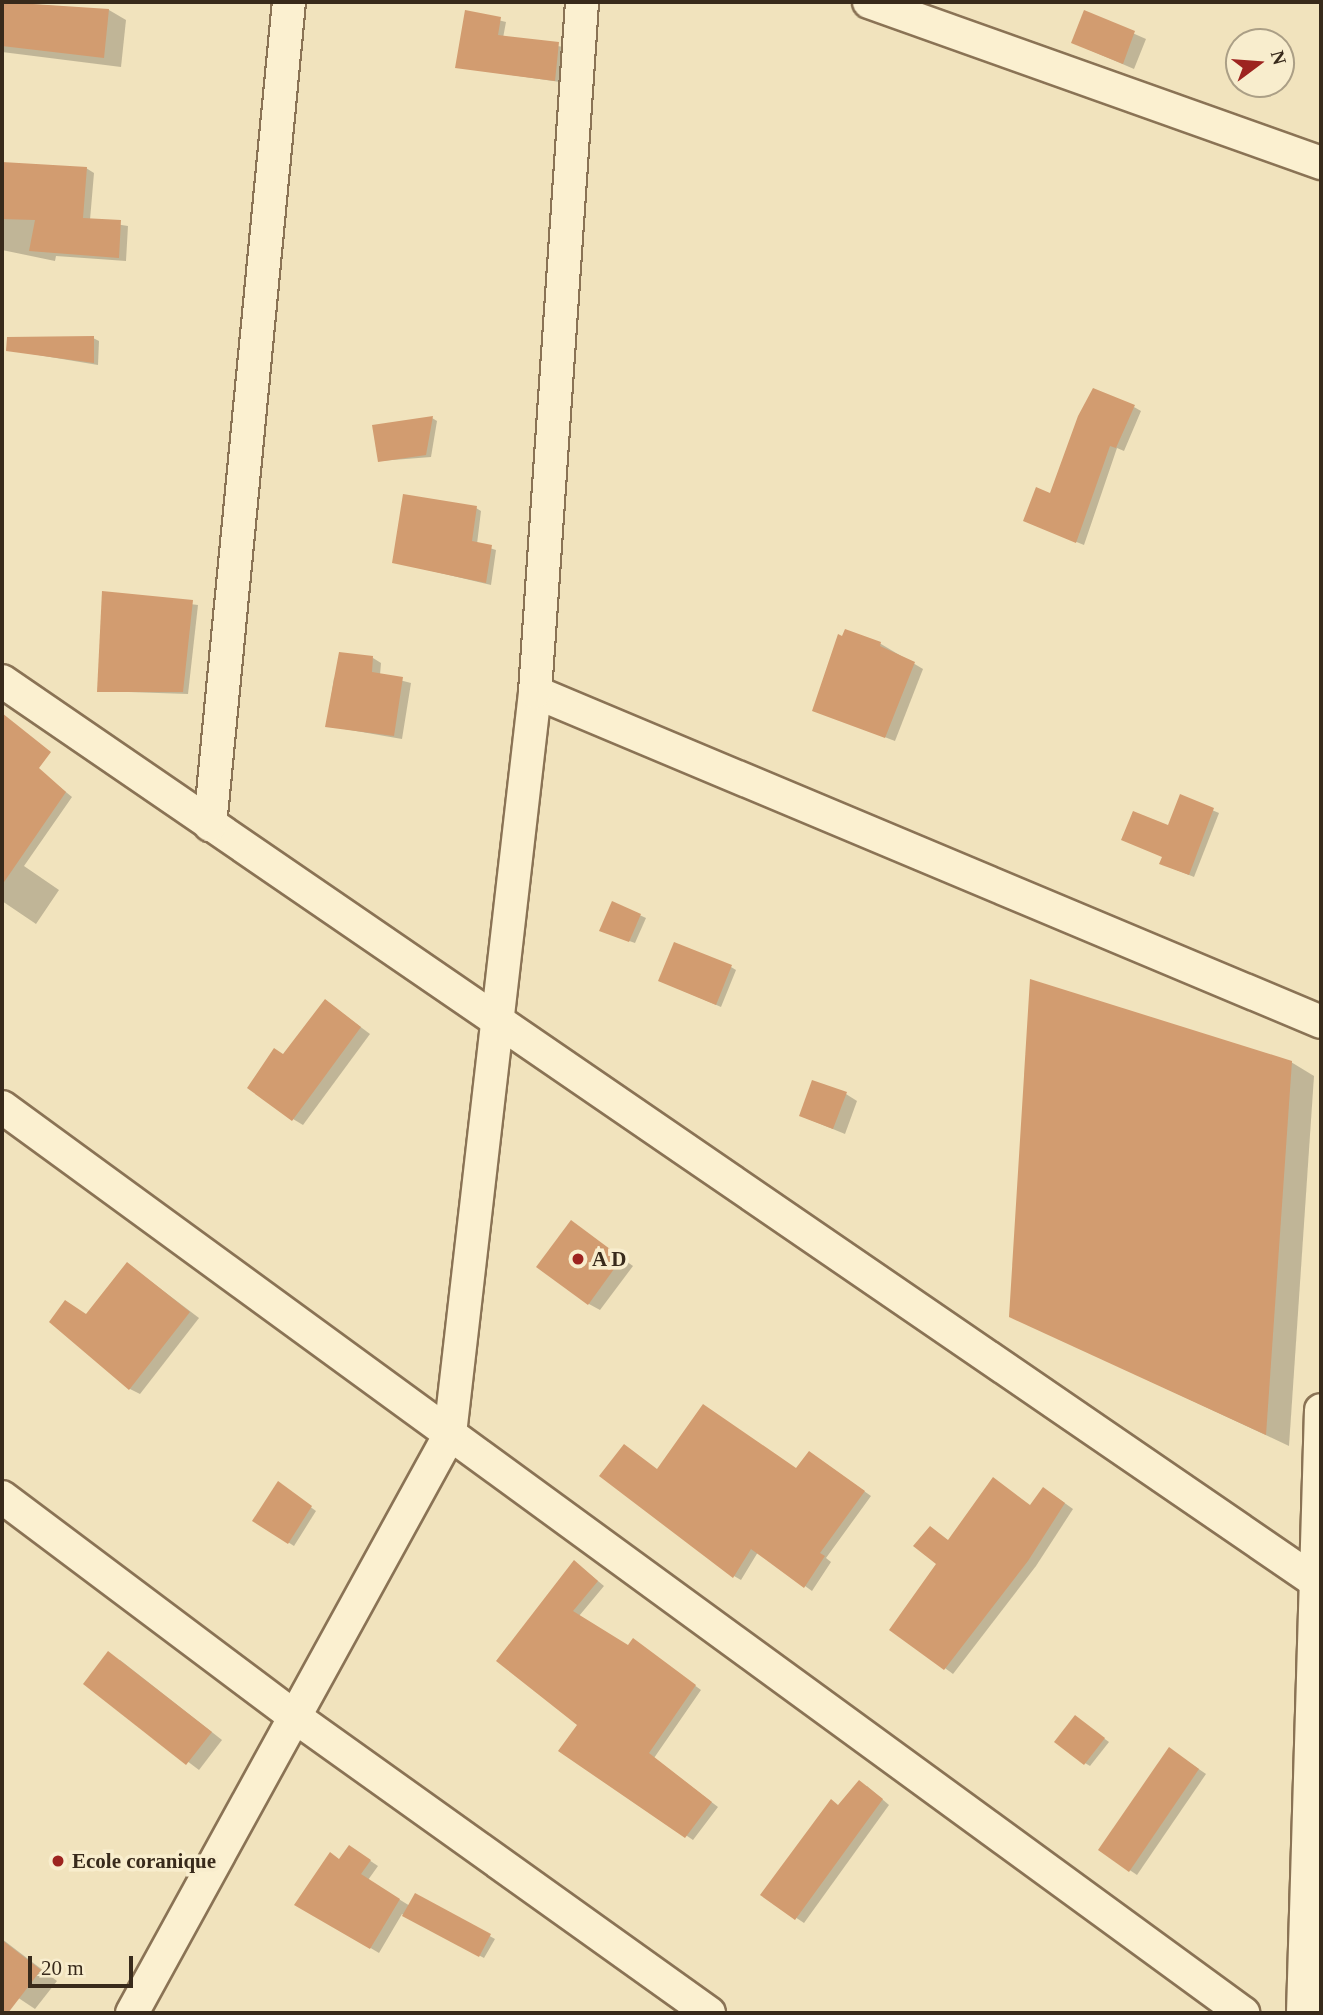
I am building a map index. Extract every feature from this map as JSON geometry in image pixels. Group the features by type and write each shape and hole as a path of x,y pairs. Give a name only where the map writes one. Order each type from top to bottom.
{"street":[{"path":"210,825 289,2"},
{"path":"132,2013 450,1434 495,1021 536,692 582,2"},
{"path":"869,2 1321,163"},
{"path":"2,681 1319,1583"},
{"path":"536,692 1321,1022"},
{"path":"2,1107 1243,2013"},
{"path":"1303,2013 1319,1583 1321,1410"},
{"path":"2,1497 295,1717 709,2013"}],"building":[{"path":"2,2 109,9 104,58 2,46"},
{"path":"465,10 501,17 498,35 559,42 555,81 455,68"},
{"path":"1084,10 1135,31 1123,64 1071,43"},
{"path":"2,162 87,167 83,218 121,220 119,258 29,251 35,220 2,219"},
{"path":"94,336 94,363 6,351 7,337"},
{"path":"1093,388 1135,405 1116,448 1110,446 1076,543 1023,521 1036,487 1050,493 1078,416"},
{"path":"433,416 426,455 378,462 372,425"},
{"path":"403,494 477,506 472,541 492,545 486,583 392,563"},
{"path":"102,591 193,600 183,692 97,692"},
{"path":"845,629 881,642 880,646 915,662 885,738 812,711 838,634 842,636"},
{"path":"339,652 373,656 372,672 403,677 394,736 325,727"},
{"path":"2,713 51,752 39,768 66,792 2,885"},
{"path":"1180,794 1214,808 1189,875 1159,864 1162,857 1121,840 1133,811 1168,825"},
{"path":"612,901 641,914 629,942 599,931"},
{"path":"674,942 732,965 716,1005 658,981"},
{"path":"1030,979 1292,1061 1266,1435 1009,1317"},
{"path":"325,999 361,1027 292,1121 247,1088 274,1048 283,1054"},
{"path":"812,1080 847,1092 833,1129 799,1116"},
{"path":"571,1220 622,1258 588,1305 536,1267"},
{"path":"127,1262 190,1312 129,1390 49,1322 65,1300 86,1314"},
{"path":"703,1404 796,1468 809,1451 865,1491 820,1553 825,1556 804,1588 751,1549 733,1578 599,1476 624,1444 657,1469"},
{"path":"993,1477 1030,1505 1043,1487 1065,1503 1028,1561 944,1670 889,1630 936,1564 913,1546 930,1526 948,1540"},
{"path":"278,1481 312,1506 288,1544 252,1521"},
{"path":"574,1560 598,1581 573,1611 628,1645 633,1638 696,1685 649,1753 712,1802 685,1838 558,1751 577,1725 496,1661"},
{"path":"108,1651 212,1732 186,1765 83,1684"},
{"path":"1075,1715 1105,1738 1084,1765 1054,1742"},
{"path":"1169,1747 1199,1769 1129,1872 1098,1850"},
{"path":"859,1780 883,1799 795,1920 760,1895 831,1799 838,1805"},
{"path":"349,1845 371,1860 361,1874 400,1899 370,1949 294,1905 330,1852 339,1859"},
{"path":"415,1893 491,1934 479,1957 402,1916"},
{"path":"2,1940 41,1970 8,2013 2,2013"}],"place":[{"name":"A D","path":"578,1259"},
{"name":"Ecole coranique","path":"58,1861"}]}
